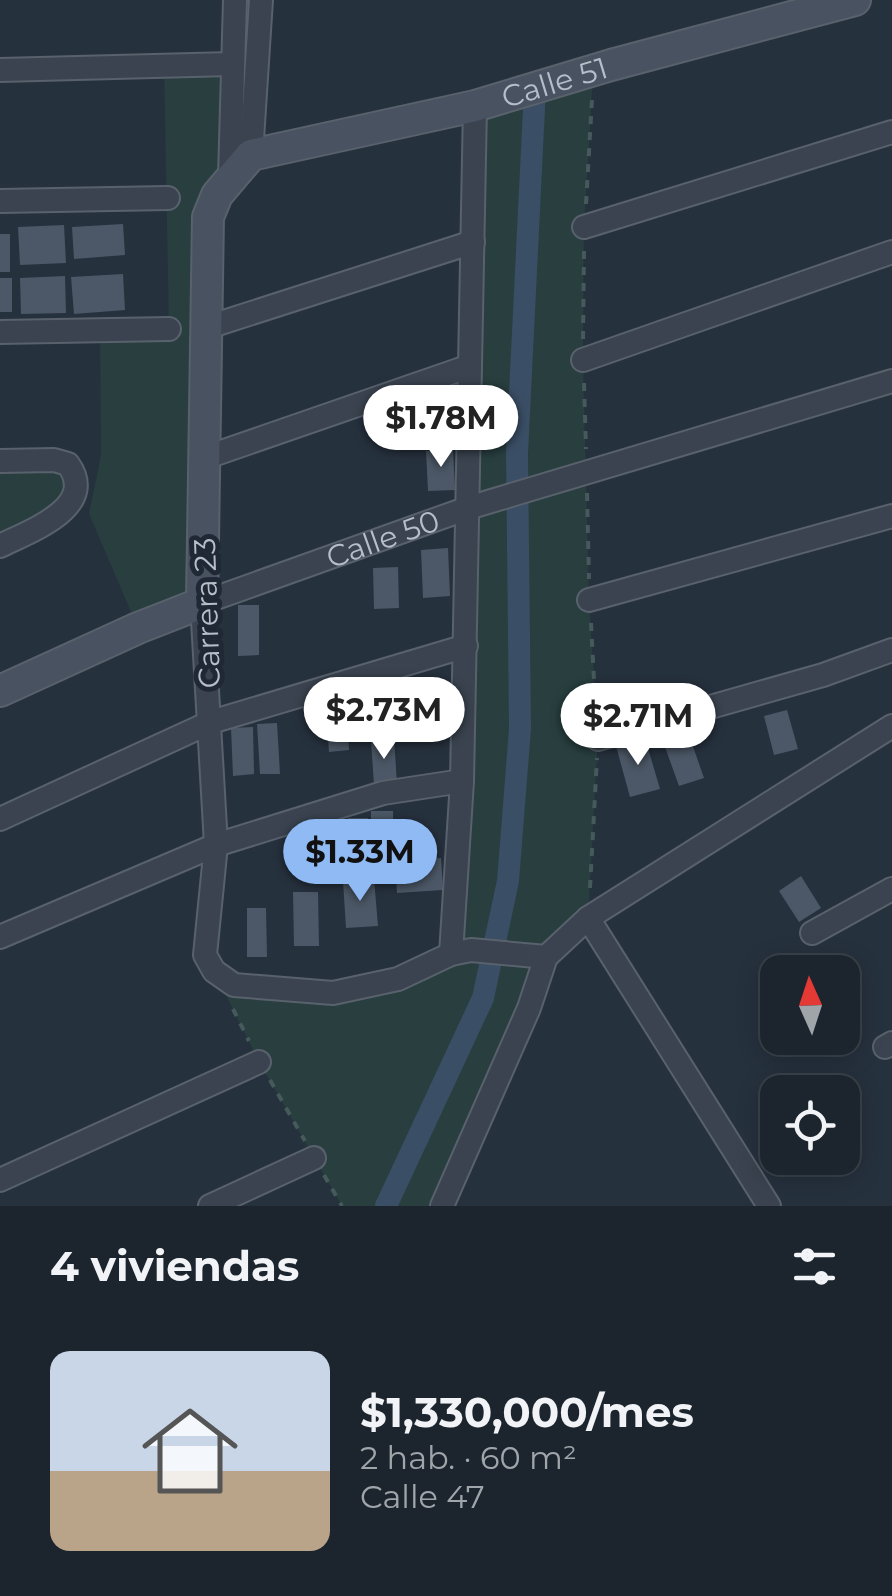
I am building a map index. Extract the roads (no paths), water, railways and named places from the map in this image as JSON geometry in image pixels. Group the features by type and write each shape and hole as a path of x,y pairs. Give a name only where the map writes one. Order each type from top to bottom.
{"street":[{"path":"230,177 235,0"},
{"path":"251,155 261,0"},
{"name":"Calle 51","path":"251,155 476,106 611,65 855,0"},
{"path":"0,70 231,64"},
{"path":"476,106 461,952 546,957"},
{"path":"584,227 892,132"},
{"name":"Carrera 23","path":"251,155 230,177 208,217 202,602 216,845 205,955 214,972 234,985 333,993 398,980 461,952"},
{"path":"0,201 168,198"},
{"path":"205,328 473,242"},
{"path":"583,360 892,252"},
{"path":"0,332 169,329"},
{"path":"204,458 470,366"},
{"name":"Calle 50","path":"0,690 202,602 468,508 892,381"},
{"path":"0,461 54,460 68,464 75,474 76,493 56,518 0,546"},
{"path":"589,600 892,516"},
{"path":"0,819 211,722 466,646"},
{"path":"598,738 823,675 892,650"},
{"path":"442,1206 529,1008 546,957 588,918 892,726"},
{"path":"0,938 216,845 383,793 462,781"},
{"path":"812,933 892,890"},
{"path":"588,918 769,1206"},
{"path":"0,1180 259,1062"},
{"path":"210,1206 314,1158"}],"waterway":[{"path":"386,1206 483,998 508,881 520,729 517,454 535,88"}]}
